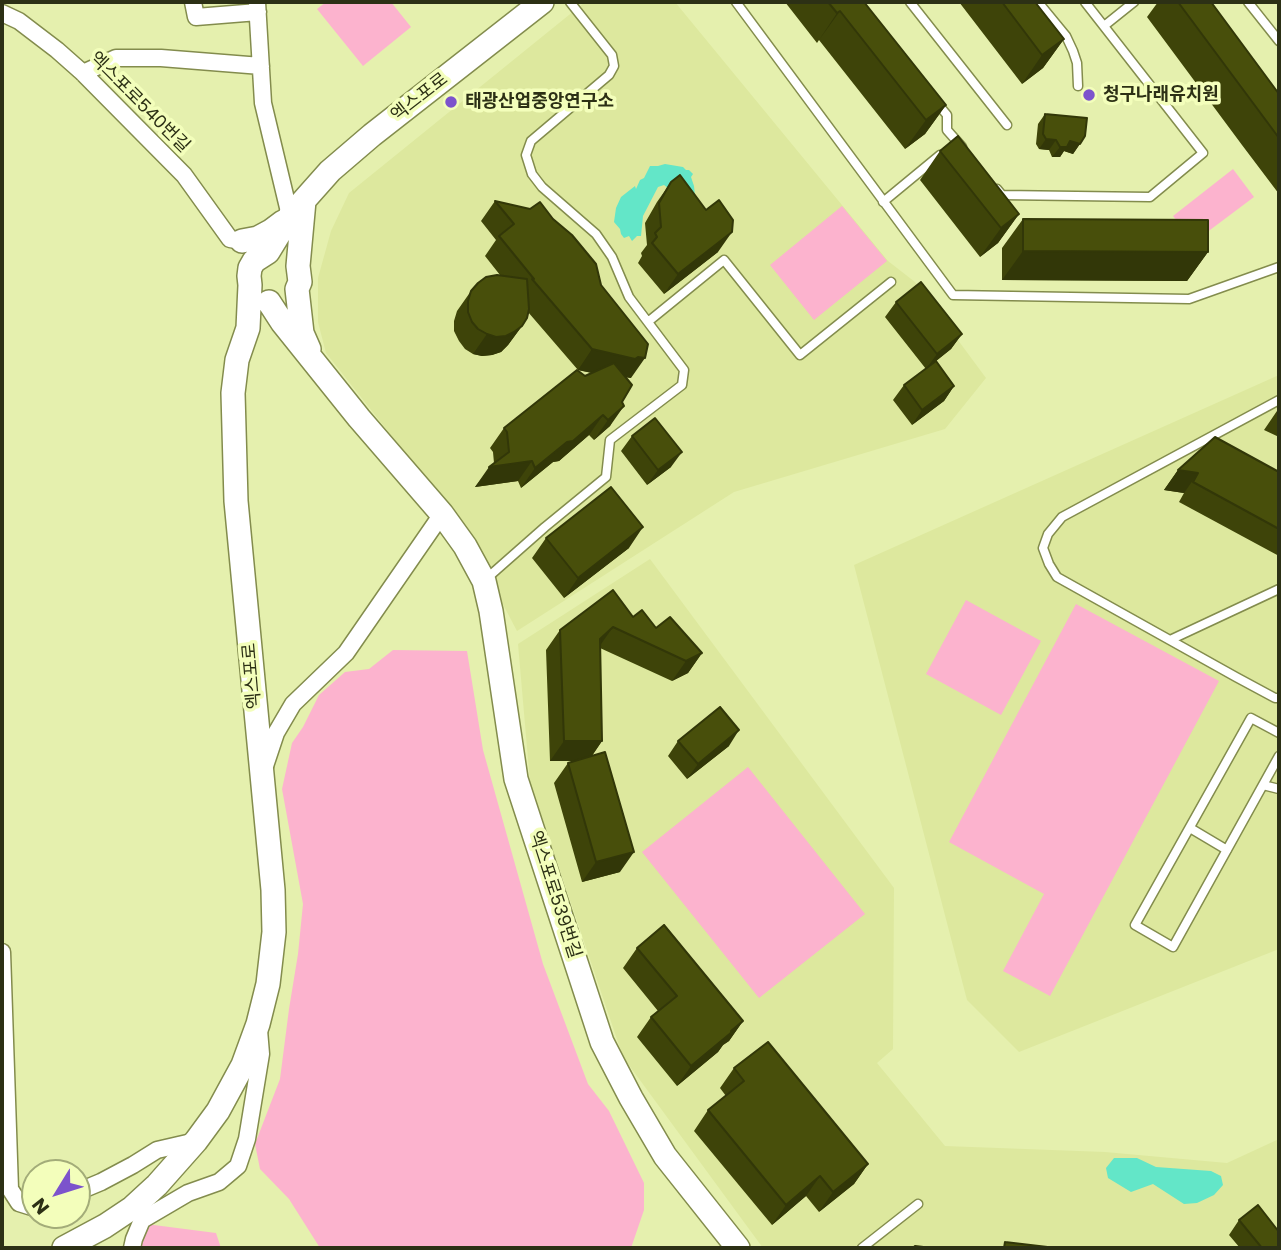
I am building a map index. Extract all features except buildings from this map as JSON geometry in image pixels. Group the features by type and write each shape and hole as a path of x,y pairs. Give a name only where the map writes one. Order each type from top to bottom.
{"main road":[{"name":"엑스포로","path":"297,208 330,172 372,135 542,2"},
{"path":"236,240 258,238 271,231 297,208"},
{"path":"258,291 277,302 292,296 297,289 300,282 298,266 302,214 297,208"},
{"path":"258,291 254,261 264,254 297,208"},
{"path":"236,240 264,254 277,251 285,253 298,266"},
{"path":"236,240 258,291 313,358"},
{"path":"297,289 302,333 313,358"},
{"name":"엑스포로","path":"64,1248 132,1208 157,1185 196,1140 218,1111 243,1065 258,1024 268,984 274,932 273,890 236,501 233,393 237,360 250,326 258,291"},
{"path":"250,326 261,321 287,328"},
{"name":"엑스포로539번길","path":"313,358 359,418 442,514 465,546 484,581 491,611 516,779 602,1042 665,1156 738,1248"}],"street":[{"path":"193,2 196,17 258,7 264,103 297,208"},
{"name":"엑스포로540번길","path":"2,13 19,21 83,73 184,175 236,240"},
{"path":"83,73 116,58 161,58 261,66"},
{"path":"263,772 276,733 293,704 346,653 442,514"},
{"path":"2,952 10,1189 21,1204"},
{"name":"엑스포로","path":"132,1248 142,1220 188,1193 219,1182 239,1166 247,1139 261,1054 258,1024"},
{"path":"91,1186 156,1150 196,1140"}],"lane":[{"path":"484,581 606,477 610,440 682,385 684,370 629,297 612,257 596,234 542,187 532,174 526,155 531,141 609,75 614,66 612,55 570,2"},
{"path":"736,2 953,295 1189,299 1279,267"},
{"path":"910,2 1007,125"},
{"path":"1038,2 1066,36 1077,63 1078,86"},
{"path":"994,186 1002,195 1150,197 1203,153 1086,2"},
{"path":"1104,26 1134,2"},
{"path":"1248,2 1279,41"},
{"path":"931,95 947,115 947,130 964,150"},
{"path":"883,202 956,141"},
{"path":"649,321 724,260 800,355 891,282"},
{"path":"1278,699 1058,577 1043,548 1048,534 1062,517 1279,400"},
{"path":"1170,640 1279,589"},
{"path":"1279,733 1251,718 1135,925 1173,947 1279,756"},
{"path":"1263,785 1279,789"},
{"path":"1190,828 1227,850"},
{"path":"862,1248 918,1204"}],"shaded area":[{"path":"326,2 391,2 411,27 363,66 317,9"},
{"path":"585,2 675,2 888,261 915,282 986,378 945,429 734,492 517,631 459,521 326,353 318,322 318,278 331,231 349,193"},
{"path":"1233,169 1254,197 1194,242 1173,216"},
{"path":"842,206 887,261 814,320 770,265"},
{"path":"1279,375 1279,949 1019,1052 967,1000 854,565"},
{"path":"650,559 894,888 893,1049 877,1063 945,1146 1105,1152 1227,1163 1279,1139 1279,1248 763,1248 623,1057 530,782 518,644"},
{"path":"966,600 1041,641 1001,715 926,674"},
{"path":"1076,604 1219,681 1050,996 1003,971 1044,894 949,842"},
{"path":"393,650 467,651 483,750 543,964 588,1084 609,1111 644,1183 644,1210 631,1248 320,1248 289,1199 260,1169 255,1144 280,1079 303,904 282,789 292,743 319,695 345,672 369,669"},
{"path":"748,767 865,914 759,998 642,852"},
{"path":"146,1224 216,1233 221,1248 133,1248"}],"water":[{"path":"665,164 683,167 693,174 691,177 695,196 664,185 658,187 643,216 641,236 632,241 629,236 624,238 614,222 621,197 635,186 636,189 650,166"},
{"path":"1114,1158 1137,1158 1156,1167 1211,1171 1221,1176 1223,1185 1214,1195 1197,1203 1184,1204 1153,1184 1131,1192 1108,1178 1106,1168"}],"place":[{"name":"청구나래유치원","path":"1089,95"},
{"name":"태광산업중앙연구소","path":"451,102"}]}
